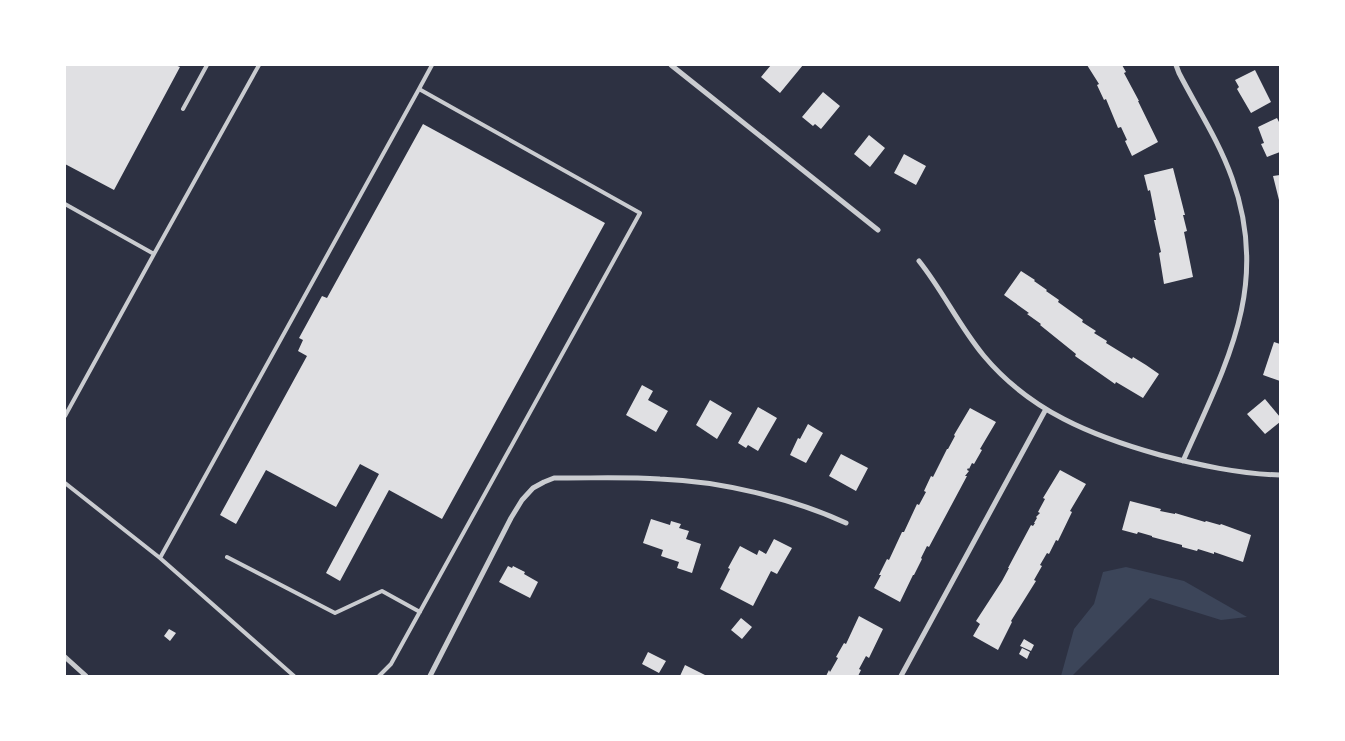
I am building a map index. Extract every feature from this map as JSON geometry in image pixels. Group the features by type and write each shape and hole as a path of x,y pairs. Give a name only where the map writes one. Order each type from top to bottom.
{"street":[{"path":"671,65 878,230"},
{"path":"1176,65 1221,151 1232,179 1243,215 1247,251 1247,283 1235,338 1224,368 1183,461"},
{"path":"919,261 934,281 968,336 984,356 1021,392 1046,409 1077,427 1100,436 1183,461 1220,469 1280,475"},
{"path":"901,676 1046,409"},
{"path":"430,676 511,518 533,488 554,478 660,478 702,482 759,494 816,511 846,523"},
{"path":"65,657 86,676"}],"lane":[{"path":"183,109 207,65"},
{"path":"65,416 259,65"},
{"path":"160,558 432,65"},
{"path":"379,676 392,664 640,213 419,89"},
{"path":"65,204 154,254"},
{"path":"65,484 160,558 294,676"},
{"path":"227,557 335,613 382,591 420,612"}],"shaded area":[{"path":"1126,567 1184,581 1247,617 1221,620 1150,598 1072,676 1061,676 1074,629 1094,604 1103,572"}],"building":[{"path":"65,65 175,65 180,67 114,190 65,164"},
{"path":"771,65 803,65 780,93 761,77"},
{"path":"1087,65 1122,65 1126,72 1124,73 1158,142 1132,156 1121,127 1118,128 1106,99 1104,100 1097,85 1099,84"},
{"path":"1255,70 1271,102 1251,113 1237,89 1239,87 1235,80"},
{"path":"823,92 840,106 821,129 815,124 813,126 802,117"},
{"path":"1277,118 1280,124 1280,152 1267,157 1261,144 1264,143 1258,127"},
{"path":"423,124 605,223 442,519 389,490 340,581 326,573 379,474 360,464 336,507 266,470 236,524 220,515 307,356 298,351 303,340 299,338 322,296 327,298"},
{"path":"869,135 885,148 870,167 854,154"},
{"path":"904,154 926,166 916,185 894,173"},
{"path":"1173,168 1185,215 1183,215 1187,231 1184,232 1193,277 1164,284 1159,253 1161,252 1154,220 1156,220 1150,190 1148,191 1144,175"},
{"path":"1280,175 1280,200 1279,200 1273,176"},
{"path":"1021,271 1035,280 1059,300 1058,302 1083,320 1082,322 1096,331 1094,333 1107,341 1106,343 1132,359 1133,357 1159,374 1143,398 1116,382 1115,384 1075,356 1076,354 1027,314 1029,313 1004,295"},
{"path":"1274,342 1280,344 1280,381 1263,375"},
{"path":"642,385 653,391 648,400 668,411 656,432 626,415"},
{"path":"1265,399 1280,417 1280,422 1265,434 1247,414"},
{"path":"710,400 732,413 717,439 696,425"},
{"path":"758,407 777,418 758,451 748,445 746,448 738,443"},
{"path":"970,408 996,422 980,449 982,450 974,464 972,463 968,468 967,470 969,471 965,476 967,476 929,547 927,546 900,602 874,588 887,559 889,560 917,504 919,505 926,492 924,491 931,476 933,477"},
{"path":"808,424 823,433 806,463 790,455 798,438 800,439"},
{"path":"841,454 868,468 856,491 829,476"},
{"path":"1060,470 1086,484 1070,511 1072,512 1058,541 1056,540 1049,554 1047,553 1040,565 1042,566 1034,580 1036,581 1011,621 998,650 973,636 980,624 976,621 1002,581 1031,525 1033,526 1035,523 1045,499 1043,498"},
{"path":"1130,501 1161,509 1160,511 1221,524 1251,535 1243,562 1214,552 1214,554 1198,549 1197,551 1138,532 1137,534 1122,530"},
{"path":"651,519 670,525 671,521 681,524 679,528 689,531 686,539 701,544 692,573 677,568 679,562 661,556 663,550 643,543"},
{"path":"774,539 792,548 777,574 771,571 753,606 720,589 730,569 728,568 740,546 757,555 759,550 766,554"},
{"path":"508,566 512,568 513,566 525,572 524,574 538,582 530,598 499,582"},
{"path":"859,616 883,629 869,658 866,656 859,669 861,670 858,676 826,676 838,658 836,657 844,643 846,644"},
{"path":"741,618 752,627 742,639 731,630"},
{"path":"169,629 176,633 170,641 164,636"},
{"path":"1024,639 1034,645 1031,651 1020,646"},
{"path":"1022,648 1030,652 1027,659 1019,654"},
{"path":"648,652 666,661 659,673 642,664"},
{"path":"685,665 707,676 680,676"}]}
